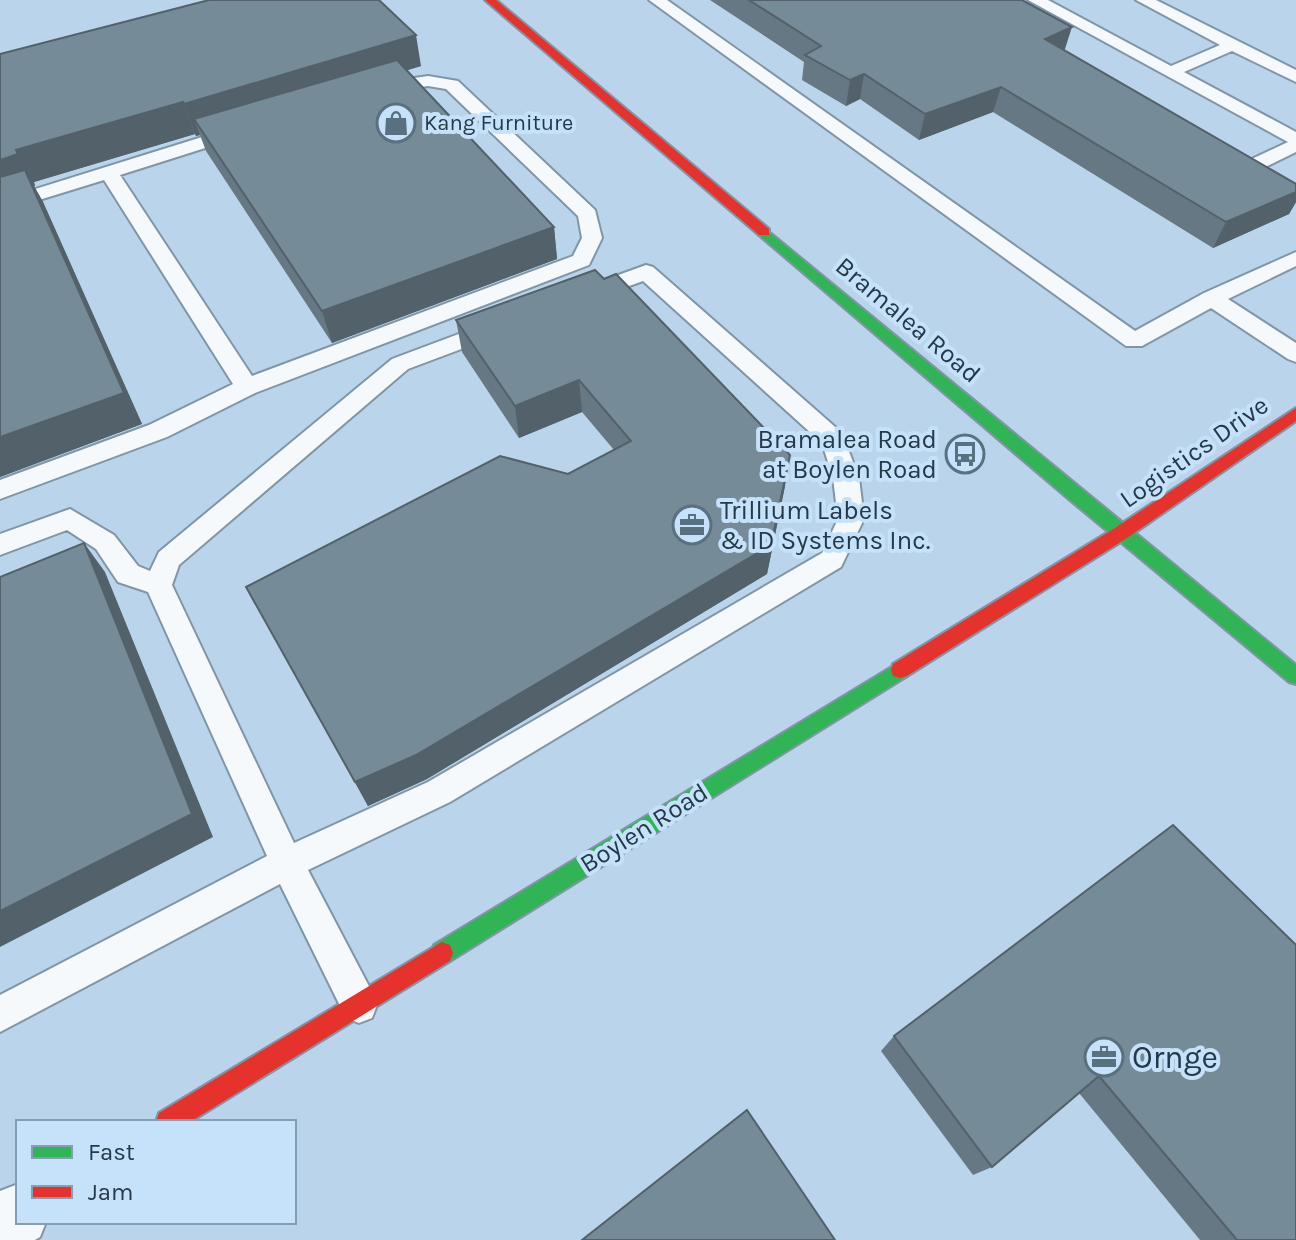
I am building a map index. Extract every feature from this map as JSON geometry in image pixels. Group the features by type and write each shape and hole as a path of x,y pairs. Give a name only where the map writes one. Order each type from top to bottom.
{"main road":[{"name":"Bramalea Road","path":"490,0 1121,533 1296,676"},
{"name":"Logistics Drive","path":"1121,533 1296,413"},
{"name":"Boylen Road","path":"171,1120 1121,533"}],"lane":[{"path":"657,0 1134,341 1212,298 1296,258"},
{"path":"1036,0 1296,139"},
{"path":"1144,0 1296,77"},
{"path":"1171,72 1233,45"},
{"path":"0,490 158,431 247,387 582,260 592,238 588,214 452,85 428,81 389,85 360,94"},
{"path":"0,206 256,126"},
{"path":"1248,168 1296,145"},
{"path":"109,172 247,387"},
{"path":"0,1014 287,863 439,792 832,560 851,519 846,478 833,439 646,272 559,304"},
{"path":"1212,298 1296,354"},
{"path":"158,585 168,559 400,364 516,320"},
{"path":"0,545 70,519 105,542 128,574 158,585 287,863 359,1005"}],"building":[{"path":"209,0 379,0 416,35 16,150 18,154 0,160 0,54"},
{"path":"749,0 1022,0 1072,27 1045,39 1296,184 1296,192 1226,222 1001,87 925,114 864,74 850,80 805,55 821,46"},
{"path":"397,60 554,227 322,311 194,119"},
{"path":"25,170 124,393 0,437 0,177"},
{"path":"595,270 604,279 616,274 790,455 771,545 416,755 355,782 246,587 500,456 568,474 631,441 579,380 515,406 456,320"},
{"path":"84,543 192,814 0,911 0,577"},
{"path":"1173,825 1296,945 1296,1240 1237,1240 1099,1076 992,1167 894,1036"},
{"path":"747,1110 835,1240 582,1240"}],"traffic: fast":[{"path":"764,232 1070,491 1296,676"},
{"path":"442,953 900,670"}],"traffic: jam":[{"path":"490,0 764,232"},
{"path":"900,670 1121,533 1296,413"},
{"path":"171,1120 442,953"}],"place":[{"name":"Kang Furniture","path":"396,123"},
{"name":"Bramalea Road at Boylen Road","path":"965,454"},
{"name":"Trillium Labels & ID Systems Inc.","path":"692,525"},
{"name":"Ornge","path":"1104,1057"}]}
